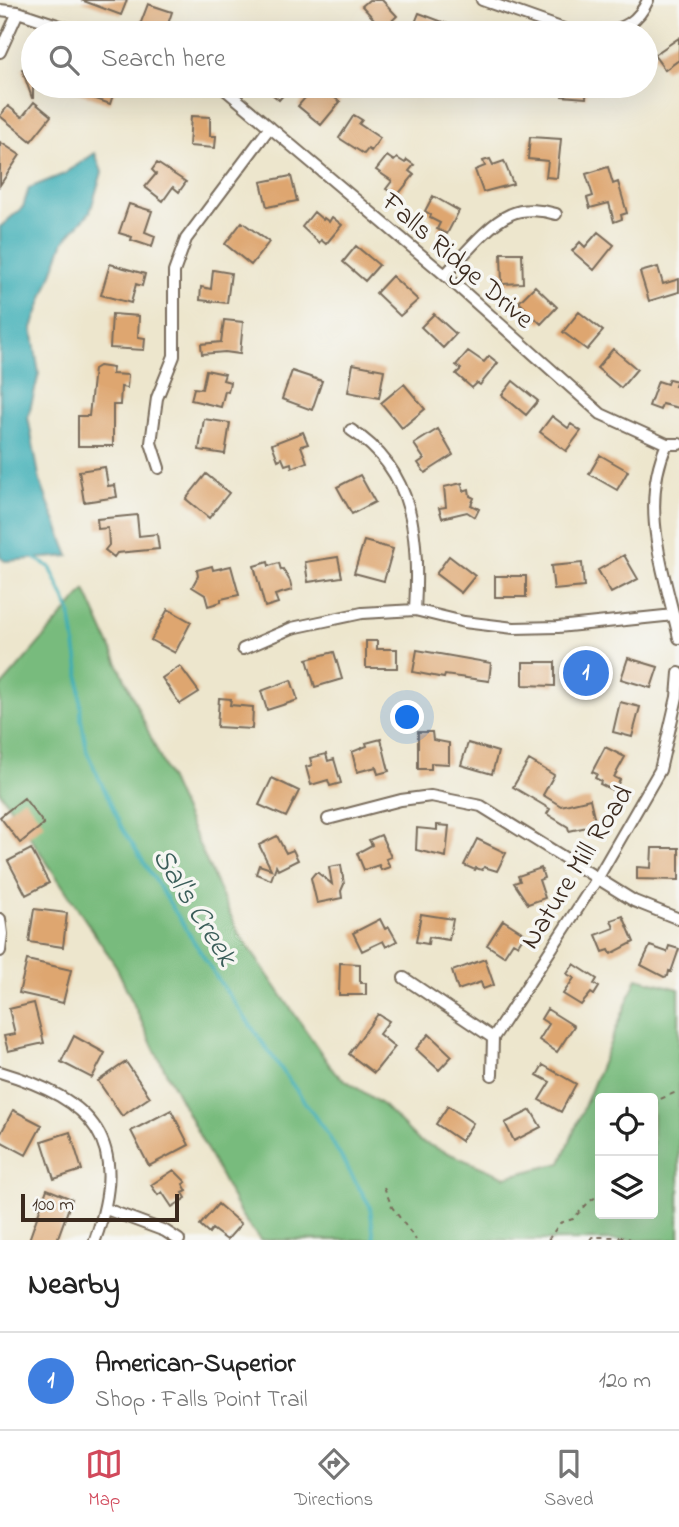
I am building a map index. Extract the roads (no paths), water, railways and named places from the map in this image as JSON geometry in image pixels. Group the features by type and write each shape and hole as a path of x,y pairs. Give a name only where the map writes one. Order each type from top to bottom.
{"street":[{"path":"482,0 541,21"},
{"path":"631,21 643,10 648,0"},
{"path":"0,10 18,12 45,21"},
{"path":"0,52 18,12"},
{"name":"Falls Ridge Drive","path":"235,98 445,275 601,414 667,444 679,443"},
{"path":"159,468 151,443 157,398 174,356 174,272 186,239 271,128"},
{"path":"445,275 490,229 512,213 543,210 556,214"},
{"path":"351,430 371,443 391,467 406,498 415,530 418,569 415,610"},
{"path":"667,444 658,463 653,517 679,638"},
{"path":"243,649 292,628 362,613 415,610 464,622 514,628 558,627 674,615"},
{"name":"Nature Mill Road","path":"493,1038 597,879 660,770 678,697 679,673"},
{"path":"328,819 401,800 431,796 481,806 634,901 679,919"},
{"path":"0,919 0,951"},
{"path":"404,978 493,1038 492,1075"},
{"path":"0,1072 28,1081 69,1100 93,1123 101,1135 108,1158 106,1209 95,1240"},
{"path":"106,1209 165,1231 178,1240"}],"water":[{"path":"95,153 102,172 90,212 64,241 32,328 39,374 28,417 40,481 69,556 5,561 0,557 0,227 23,207 29,188 64,174"}],"waterway":[{"path":"34,558 50,567"},
{"name":"Sal's Creek","path":"50,567 70,611 87,752 122,828 217,978 328,1135 370,1206 374,1240"}],"place":[{"name":"American-Superior","path":"586,673"}]}
